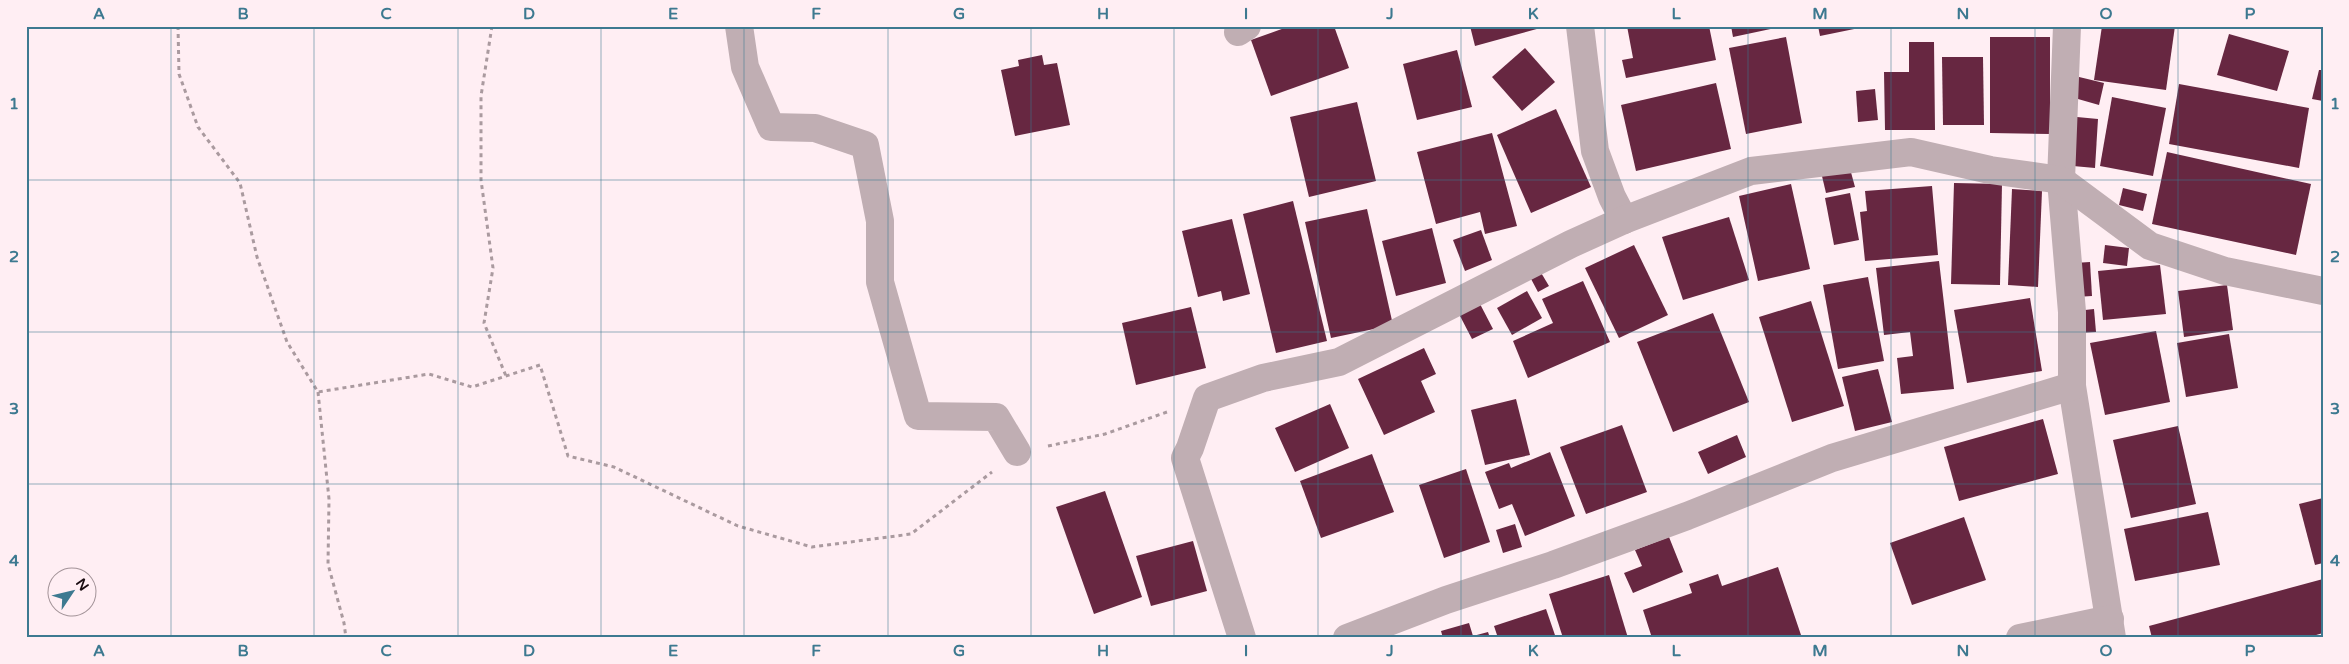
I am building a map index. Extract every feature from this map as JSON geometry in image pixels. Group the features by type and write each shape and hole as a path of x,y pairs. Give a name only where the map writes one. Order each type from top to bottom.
{"street":[{"path":"739,26 745,67 771,127 815,128 865,145 880,221 880,282 918,416 996,417 1017,452"},
{"path":"1580,26 1595,151 1612,197 1624,220"},
{"path":"2020,638 2111,628 2072,386 2072,312 2061,180 2067,26"},
{"path":"1242,638 1185,458 1208,398 1263,378 1339,362 1424,317 1624,220 1751,171 1911,152 1990,170 2061,180 2150,246 2225,271 2323,291"},
{"path":"1347,638 1446,600 1553,565 1687,516 1832,458 2072,386"}],"path":[{"path":"178,26 179,74 198,127 240,183 257,258 287,342 318,392 328,499 328,564 344,622 346,638"},
{"path":"492,26 481,96 481,180 494,268 484,323 506,376"},
{"path":"318,392 429,374 472,387 540,365 568,456 614,467 738,526 812,547 911,534 1017,452 1105,434 1208,398"}],"building":[{"path":"1290,26 1334,26 1349,68 1271,96 1251,40"},
{"path":"1470,26 1544,26 1544,27 1475,46"},
{"path":"1627,26 1709,26 1716,60 1626,78 1622,60 1633,58"},
{"path":"1731,26 1780,26 1780,27 1733,37"},
{"path":"1818,26 1864,26 1864,27 1820,36"},
{"path":"2102,26 2175,26 2166,90 2094,80"},
{"path":"2229,34 2289,51 2277,91 2217,75"},
{"path":"1786,37 1802,123 1746,134 1729,48"},
{"path":"1990,37 2050,37 2050,134 1990,133"},
{"path":"1909,42 1934,42 1935,130 1885,130 1884,72 1909,72"},
{"path":"1525,48 1555,82 1522,111 1492,77"},
{"path":"1457,50 1472,107 1417,120 1403,64"},
{"path":"1042,55 1044,65 1057,63 1070,125 1015,136 1001,70 1019,66 1018,60"},
{"path":"1942,57 1983,57 1984,125 1943,125"},
{"path":"2319,70 2323,70 2323,101 2312,99"},
{"path":"2075,76 2104,83 2099,105 2071,97"},
{"path":"1716,83 1731,149 1636,171 1621,105"},
{"path":"2179,84 2309,108 2299,168 2169,144"},
{"path":"1875,89 1878,120 1858,122 1856,91"},
{"path":"2112,97 2166,108 2153,176 2100,166"},
{"path":"1357,102 1376,181 1309,197 1290,117"},
{"path":"1556,109 1591,187 1531,213 1497,135"},
{"path":"2077,117 2098,119 2095,168 2073,166"},
{"path":"1492,133 1517,226 1485,234 1480,212 1436,224 1417,152"},
{"path":"2167,152 2311,184 2296,255 2152,224"},
{"path":"1849,165 1855,187 1826,193 1821,172"},
{"path":"1954,183 2002,184 2000,285 1951,284"},
{"path":"1791,184 1810,269 1758,281 1739,196"},
{"path":"1932,186 1938,255 1865,261 1860,212 1867,211 1865,191"},
{"path":"2123,188 2147,194 2143,211 2119,205"},
{"path":"2012,189 2042,191 2038,287 2008,285"},
{"path":"1850,193 1859,240 1834,245 1825,198"},
{"path":"1293,201 1327,341 1276,353 1243,214"},
{"path":"1367,209 1393,325 1331,338 1305,222"},
{"path":"1729,217 1749,280 1683,300 1662,237"},
{"path":"1232,219 1250,294 1223,301 1221,291 1198,297 1182,231"},
{"path":"1432,228 1446,283 1396,296 1382,241"},
{"path":"1481,230 1492,260 1465,271 1453,240"},
{"path":"1634,245 1668,315 1619,338 1585,268"},
{"path":"2105,245 2129,248 2127,266 2103,263"},
{"path":"1939,261 1954,389 1901,394 1897,358 1913,356 1910,332 1884,335 1876,268"},
{"path":"2090,262 2092,296 2076,297 2074,263"},
{"path":"2160,265 2166,314 2103,320 2098,271"},
{"path":"1540,271 1549,286 1538,292 1530,277"},
{"path":"1868,277 1884,361 1838,369 1823,285"},
{"path":"1583,281 1610,342 1528,378 1513,341 1553,323 1542,299"},
{"path":"2227,285 2233,330 2184,337 2178,291"},
{"path":"1527,291 1542,318 1512,335 1497,308"},
{"path":"2030,298 2042,371 1967,383 1954,310"},
{"path":"1811,301 1844,406 1792,422 1759,317"},
{"path":"1480,304 1493,329 1472,339 1459,314"},
{"path":"1191,307 1206,368 1136,385 1122,323"},
{"path":"2094,309 2096,332 2077,333 2076,311"},
{"path":"1713,313 1749,402 1673,432 1637,342"},
{"path":"2156,331 2170,402 2105,415 2090,343"},
{"path":"2229,334 2238,388 2186,397 2177,343"},
{"path":"1424,348 1436,374 1421,381 1435,412 1384,435 1358,379"},
{"path":"1878,369 1892,422 1855,431 1842,377"},
{"path":"1516,399 1530,455 1485,465 1471,410"},
{"path":"1330,404 1349,448 1295,472 1275,428"},
{"path":"2043,419 2058,474 1959,501 1944,447"},
{"path":"1622,425 1647,492 1586,514 1560,447"},
{"path":"2178,426 2196,504 2131,518 2113,440"},
{"path":"1737,435 1746,457 1708,474 1698,452"},
{"path":"1550,452 1575,516 1525,536 1512,504 1499,509 1485,472 1509,463 1511,468"},
{"path":"1372,454 1394,512 1321,538 1300,481"},
{"path":"1466,469 1490,542 1444,558 1419,485"},
{"path":"1105,491 1142,597 1094,614 1056,507"},
{"path":"2323,498 2323,563 2315,565 2299,504"},
{"path":"2208,512 2220,565 2135,581 2124,529"},
{"path":"1964,517 1986,580 1912,605 1890,543"},
{"path":"1515,524 1522,547 1503,553 1496,530"},
{"path":"1669,537 1683,572 1633,593 1624,573 1642,566 1635,550"},
{"path":"1193,541 1207,591 1151,606 1136,556"},
{"path":"1778,567 1801,635 1793,638 1652,638 1643,610 1692,593 1689,584 1718,574 1722,586"},
{"path":"1609,575 1628,638 1563,638 1549,594"},
{"path":"2323,579 2323,633 2306,638 2152,638 2149,626"},
{"path":"1546,609 1556,638 1498,638 1494,626"},
{"path":"1469,623 1473,636 1488,632 1490,638 1443,638 1441,631"}]}
